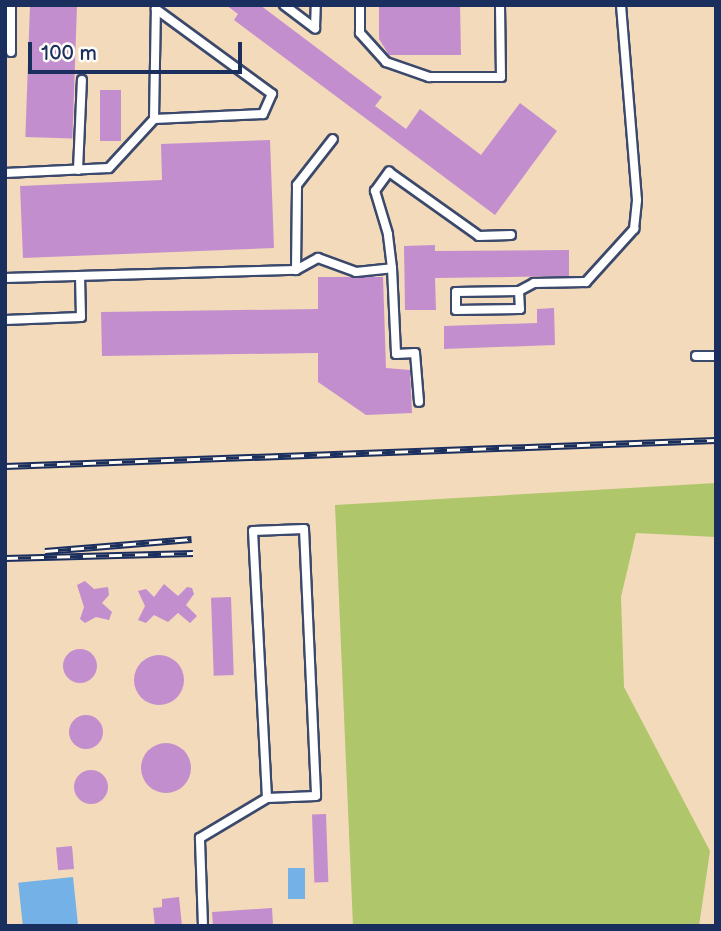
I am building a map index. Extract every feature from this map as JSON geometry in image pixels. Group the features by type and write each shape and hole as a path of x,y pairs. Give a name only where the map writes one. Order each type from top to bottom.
{"lane":[{"path":"11,5 11,52"},
{"path":"284,5 315,28 316,5"},
{"path":"360,5 360,33 386,62 429,78 501,77 500,5"},
{"path":"519,291 520,309 456,310 456,292 519,291 534,283 586,282 634,229 637,200 621,5"},
{"path":"5,173 108,168 155,119 156,9 272,94 262,114 155,119"},
{"path":"78,170 82,80"},
{"path":"296,270 298,185 333,139"},
{"path":"419,402 415,353 396,354 388,234 375,191 389,172 479,236 511,235"},
{"path":"5,278 296,270 318,258 356,272 392,268"},
{"path":"5,320 81,317 80,276"},
{"path":"696,356 716,355"},
{"path":"203,926 200,838 267,798 316,796 304,529 253,531 267,798"}],"green space":[{"path":"716,483 716,537 636,533 621,597 624,687 710,851 699,926 353,926 335,505"}],"water":[{"path":"288,868 305,868 305,899 288,899"},
{"path":"73,877 78,926 23,926 18,883"}],"building":[{"path":"30,5 77,7 72,139 25,137"},
{"path":"226,5 260,5 382,97 375,106 406,129 420,109 481,155 520,103 557,131 495,215 234,20 238,14"},
{"path":"379,5 460,5 461,55 389,55 379,39"},
{"path":"100,90 121,90 121,141 100,141"},
{"path":"270,140 274,248 23,258 20,186 162,180 161,144"},
{"path":"435,245 435,251 569,250 569,276 435,278 436,310 405,310 404,246"},
{"path":"318,277 383,277 386,368 410,370 412,413 366,415 318,382 318,353 102,356 101,312 318,309"},
{"path":"554,308 555,345 444,349 444,326 537,323 537,309"},
{"path":"85,581 94,589 108,587 109,595 102,603 112,612 109,620 96,617 85,623 80,619 84,607 77,585"},
{"path":"164,584 178,596 187,587 192,588 194,594 186,605 197,616 190,623 178,613 168,622 154,615 146,623 138,620 145,606 138,591 146,589 154,597"},
{"path":"231,597 234,675 214,676 211,598"},
{"path":"80,649 92,654 97,666 92,678 80,683 68,678 63,666 68,654"},
{"path":"159,655 176,663 184,680 176,697 159,705 142,697 134,680 142,663"},
{"path":"86,715 98,720 103,732 98,744 86,749 74,744 69,732 74,720"},
{"path":"166,743 183,751 191,768 183,785 166,793 149,785 141,768 149,751"},
{"path":"91,770 103,775 108,787 103,799 91,804 79,799 74,787 79,775"},
{"path":"312,814 326,814 328,882 314,882"},
{"path":"72,846 74,869 58,870 56,847"},
{"path":"179,897 182,926 155,926 153,908 162,907 162,899"},
{"path":"272,908 273,925 213,926 212,912"}],"railway":[{"path":"5,466 716,440"},
{"path":"45,551 192,539"},
{"path":"5,558 193,553"}]}
